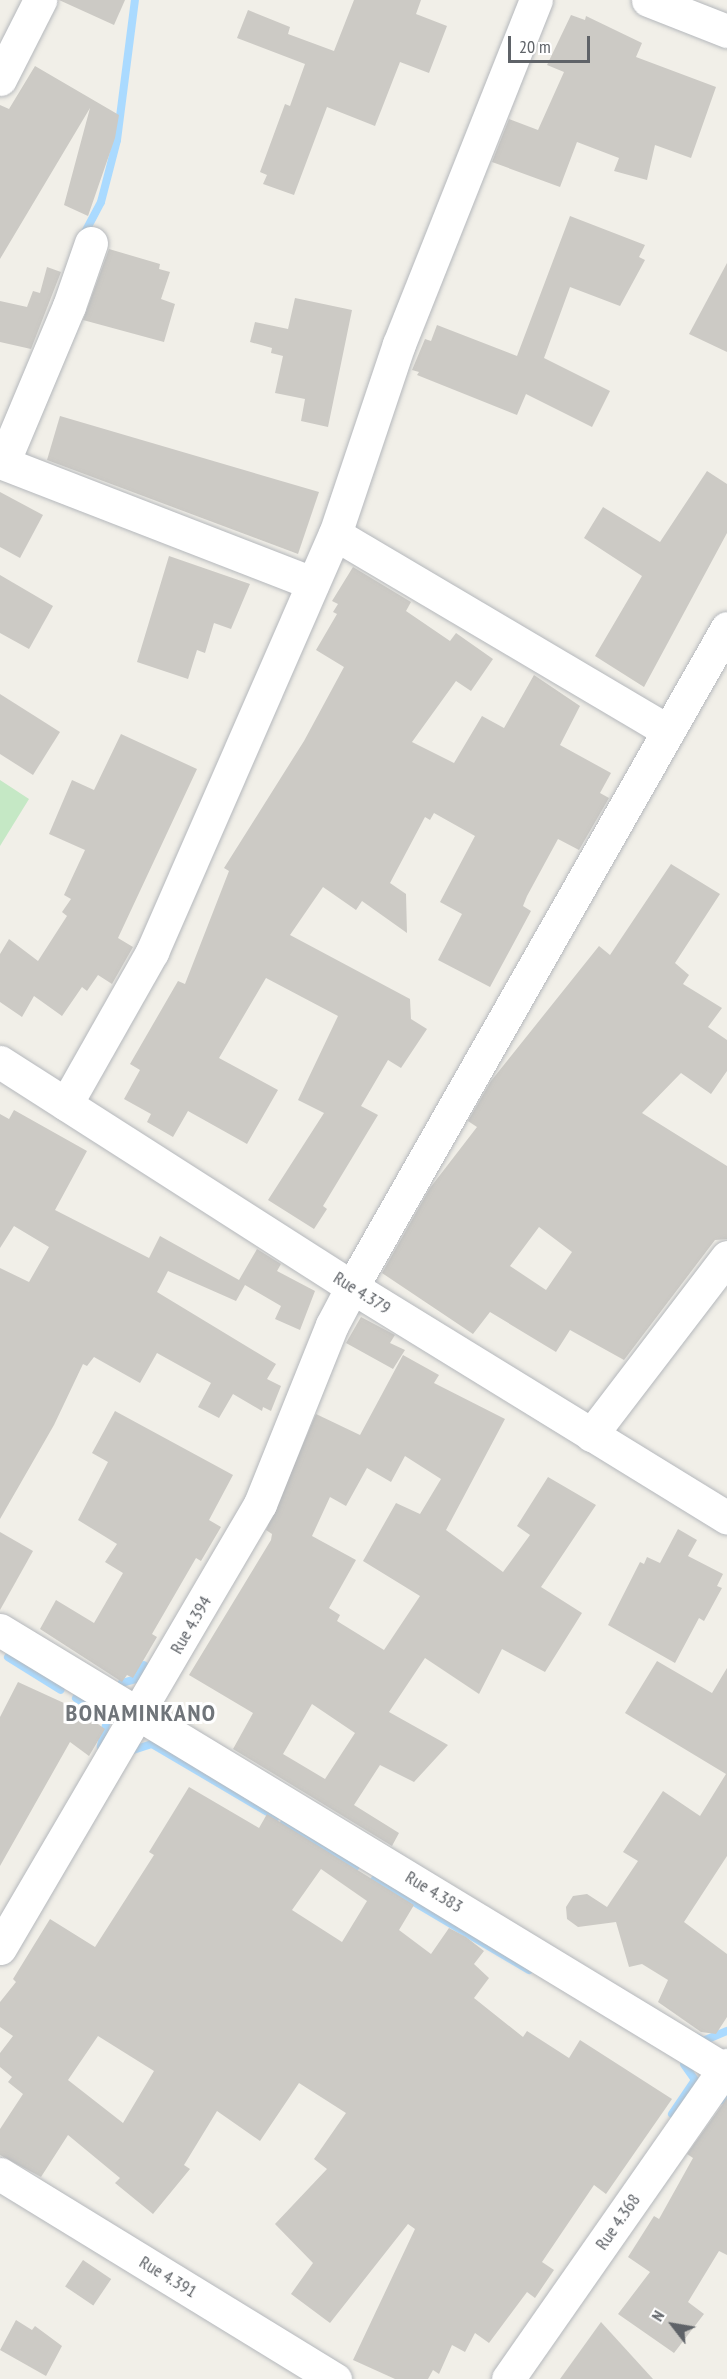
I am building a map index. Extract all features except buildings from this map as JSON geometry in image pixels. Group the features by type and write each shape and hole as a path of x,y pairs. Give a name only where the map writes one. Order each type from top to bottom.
{"street":[{"path":"0,79 40,0"},
{"path":"66,1104 152,952 335,534 399,344 536,0"},
{"path":"648,0 726,28"},
{"path":"91,243 69,306 3,463 313,584"},
{"path":"335,534 668,731"},
{"name":"Rue 4.394","path":"0,1948 141,1713 260,1504 332,1325 352,1287 727,628"},
{"name":"Rue 4.379","path":"0,1062 352,1287 727,1518"},
{"path":"591,1435 727,1257"},
{"name":"Rue 4.383","path":"0,1630 726,2068"},
{"name":"Rue 4.368","path":"508,2379 726,2068"},
{"name":"Rue 4.391","path":"0,2174 335,2379"}],"green space":[{"path":"0,780 29,799 0,846"}],"waterway":[{"path":"83,236 101,202 117,140 135,0"},
{"path":"8,1657 61,1690"},
{"path":"122,1683 136,1679 144,1665"},
{"path":"76,1698 108,1717 101,1746"},
{"path":"152,1744 276,1817"},
{"path":"127,1752 152,1744"},
{"path":"284,1823 356,1867"},
{"path":"375,1879 529,1970"},
{"path":"698,2038 703,2041 727,2031"},
{"path":"672,2114 695,2080 684,2064"},
{"path":"712,2104 727,2098"}],"district":[{"name":"BONAMINKANO","path":"141,1713"}]}
